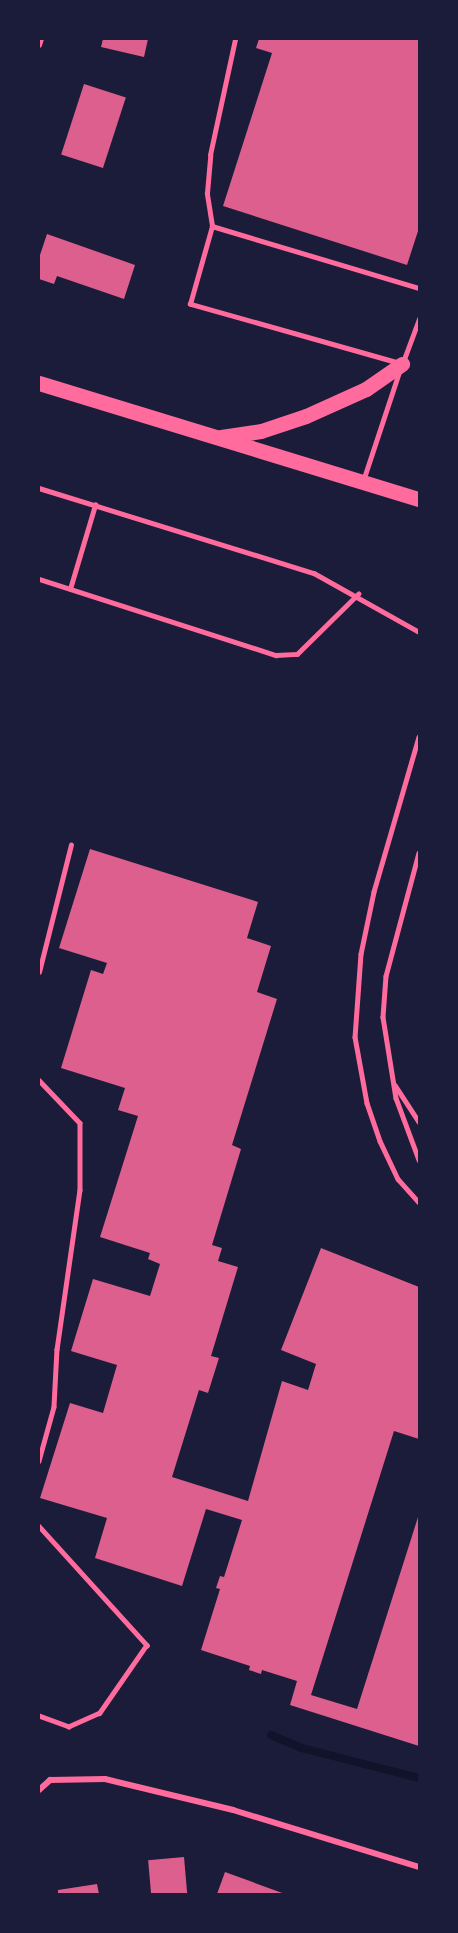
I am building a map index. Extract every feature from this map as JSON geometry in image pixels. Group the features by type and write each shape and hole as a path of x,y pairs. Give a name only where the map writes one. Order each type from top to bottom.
{"main road":[{"path":"215,437 284,425 366,389 402,364"},
{"path":"39,383 419,499"}],"street":[{"path":"39,45 41,39"},
{"path":"39,1790 50,1780 105,1779 233,1809 419,1867"}],"lane":[{"path":"235,39 210,155 207,193 212,226 190,304 402,364"},
{"path":"212,226 419,288"},
{"path":"362,483 419,319"},
{"path":"39,488 314,573 358,594 419,632"},
{"path":"70,589 95,505"},
{"path":"39,579 276,655 297,654 358,594"},
{"path":"419,737 374,892 361,954 355,1037 367,1102 380,1141 398,1179 419,1202"},
{"path":"39,972 71,845"},
{"path":"419,853 404,902 383,996 384,1035 392,1080 419,1160"},
{"path":"39,1080 80,1123 80,1190 57,1349 54,1407 39,1461"},
{"path":"392,1080 419,1122"},
{"path":"39,1526 147,1645 100,1713 69,1727 39,1716"}],"building":[{"path":"103,39 148,39 144,57 101,47"},
{"path":"259,39 419,39 419,228 407,265 223,206 272,53 256,48"},
{"path":"84,84 126,98 103,168 61,154"},
{"path":"47,234 135,265 124,299 57,276 54,284 39,279 39,258"},
{"path":"90,849 258,902 247,938 271,946 257,992 277,999 232,1145 241,1149 212,1245 222,1248 218,1261 238,1267 211,1356 219,1358 208,1393 199,1390 172,1477 248,1501 282,1381 308,1390 316,1364 281,1350 321,1248 419,1287 419,1439 394,1431 311,1695 357,1709 419,1514 419,1746 290,1705 297,1681 262,1670 261,1674 249,1670 250,1666 201,1650 220,1589 216,1588 220,1576 224,1577 242,1520 206,1509 182,1586 95,1558 107,1518 40,1498 70,1403 103,1413 117,1365 71,1351 93,1279 150,1296 160,1264 148,1259 150,1253 100,1237 138,1116 118,1110 125,1088 61,1068 91,970 103,974 107,963 59,948"},
{"path":"184,1857 187,1894 151,1894 148,1860"},
{"path":"225,1872 285,1894 217,1894"},
{"path":"97,1884 99,1894 58,1894 58,1890"}],"waterway":[{"path":"271,1735 302,1748 419,1778"}]}
